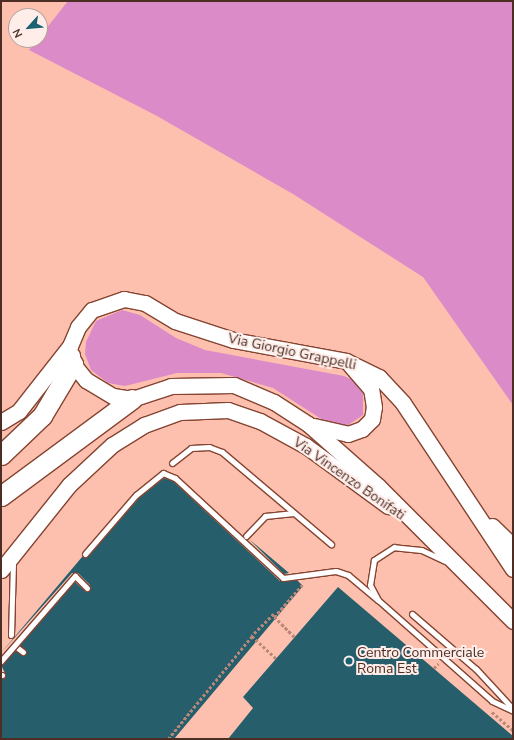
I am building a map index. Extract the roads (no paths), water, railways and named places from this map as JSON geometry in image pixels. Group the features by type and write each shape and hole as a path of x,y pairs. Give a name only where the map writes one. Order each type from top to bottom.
{"highway":[{"path":"1,455 42,416 73,364"},
{"path":"2,496 132,399"}],"main road":[{"name":"Via Giorgio Grappelli","path":"1,422 19,411 70,346 78,327 92,310 124,299 145,303 175,321 233,340 346,361 365,368 391,387 513,569"},
{"path":"70,346 73,364 100,390 132,399 171,386 234,385 274,402 308,424 428,535 513,621"},
{"path":"308,424 348,434 362,429 372,419 374,407 370,389 346,361"},
{"name":"Via Vincenzo Bonifati","path":"1,570 68,486 112,444 144,425 180,412 228,410 260,421 306,446 428,535"},
{"path":"465,497 513,546"}],"lane":[{"path":"172,462 191,448 215,449 331,544"},
{"path":"85,554 136,495 163,473 175,478 283,578 336,571 348,574 492,701 513,710"},
{"path":"246,536 265,516 294,513"},
{"path":"378,600 370,585 370,574 380,554 394,547 422,550 458,566"},
{"path":"11,635 13,555"},
{"path":"1,660 15,646 75,576 87,588"},
{"path":"412,614 476,669 513,710"},
{"path":"15,646 23,652"}],"place":[{"name":"Centro Commerciale Roma Est","path":"349,661"}]}
